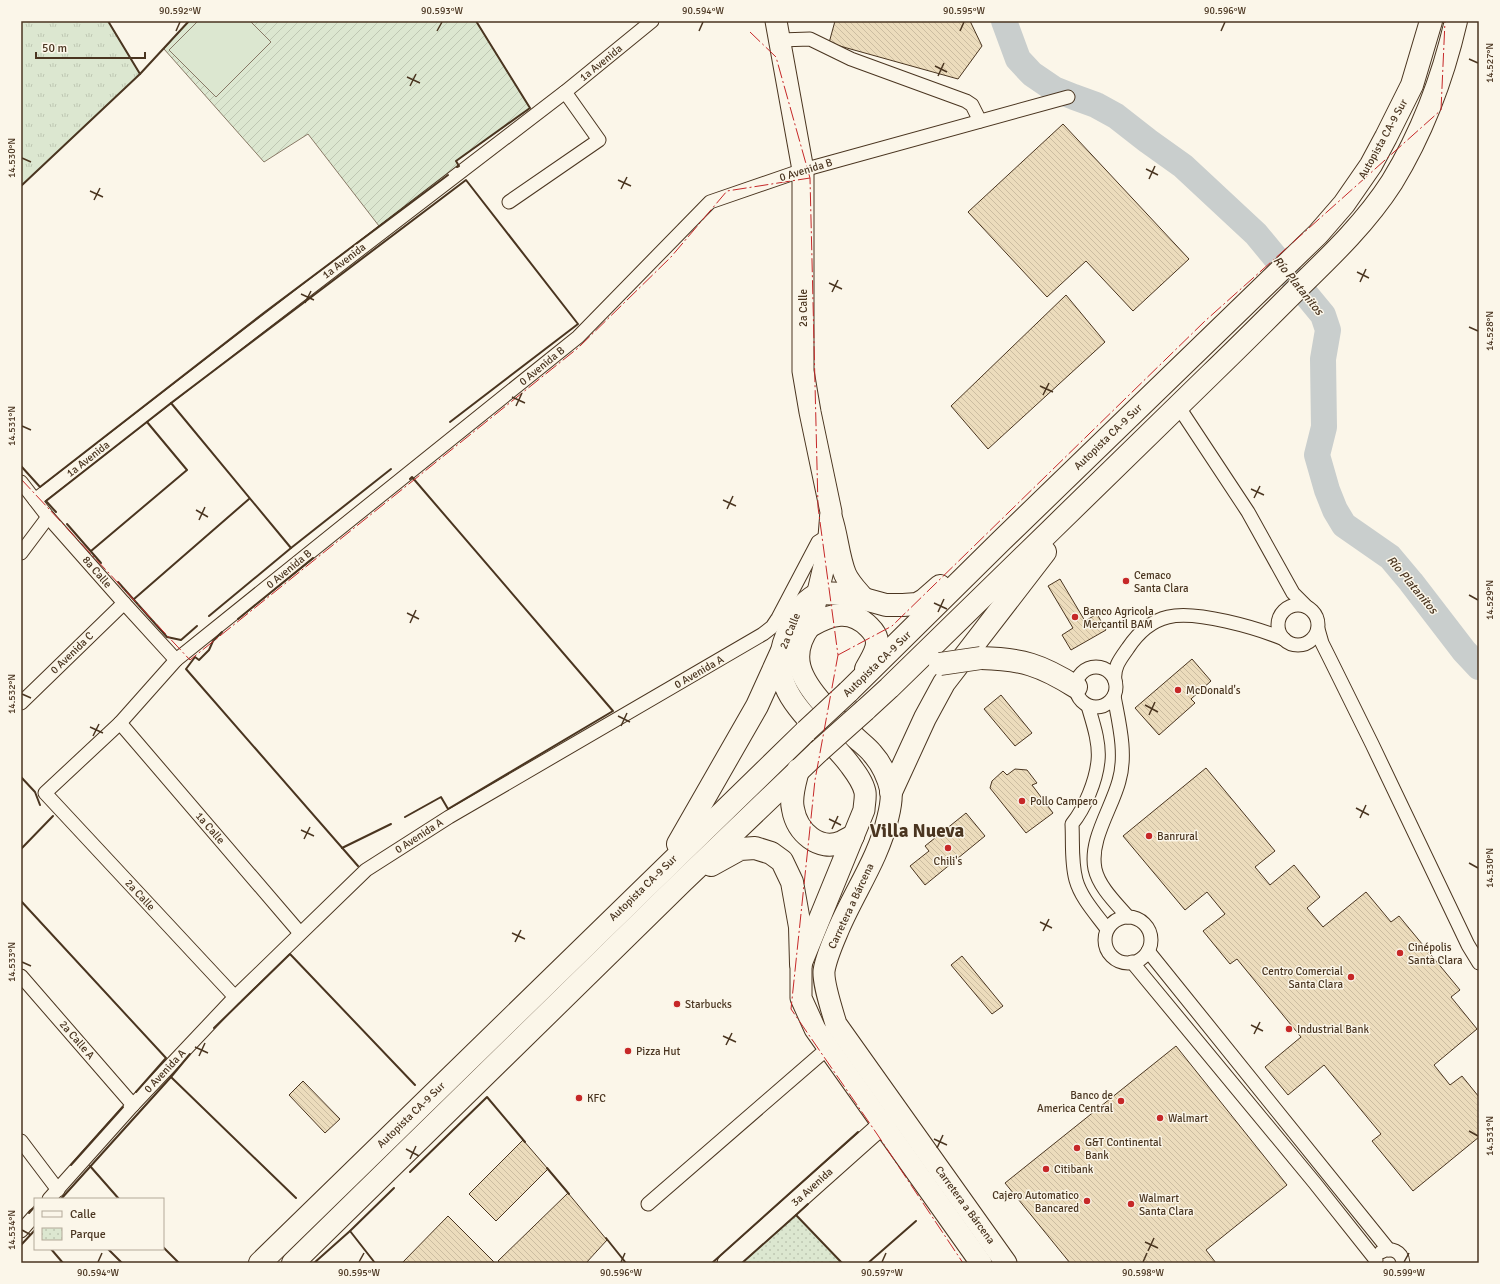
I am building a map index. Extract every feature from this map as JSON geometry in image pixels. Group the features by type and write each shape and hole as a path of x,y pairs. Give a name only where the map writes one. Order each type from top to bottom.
{"highway":[{"name":"Autopista CA-9 Sur","path":"260,1263 665,867 806,731 853,688 1001,541 1318,234 1344,204 1371,165 1386,137 1412,85 1432,21"},
{"name":"Autopista CA-9 Sur","path":"293,1263 682,882 798,770 889,688 1339,248 1369,214 1391,182 1412,147 1431,104 1443,70 1450,49 1456,21"},
{"path":"891,792 925,718 944,683 1037,561 1085,504 1102,480"},
{"path":"830,527 836,533 845,574 852,586 862,597"},
{"path":"818,593 838,593 862,597 886,605 917,604 929,596 966,559 1001,541"},
{"path":"810,626 828,617 840,614 856,617 865,622 875,633 877,644 874,655 853,688"},
{"path":"665,867 757,706 781,653"},
{"path":"889,688 913,674 940,664 981,658 1006,659 1031,664 1054,673 1076,687"},
{"path":"798,770 792,808 797,823 803,832 813,840 829,844 841,843 853,836"},
{"path":"682,882 740,849 755,848 771,853 782,862 792,882 800,927 801,964"}],"main road":[{"name":"2a Calle","path":"778,31 803,170 803,371 831,512 828,549 810,626"},
{"name":"2a Calle","path":"781,653 797,612 804,602 818,593"},
{"name":"Carretera a Bárcena","path":"810,626 802,640 798,660 806,683 834,716 873,753 885,773 891,792 891,806 884,833 874,857 832,942 824,971 828,998 836,1024 891,1118 981,1263"},
{"name":"Carretera a Bárcena","path":"781,653 780,668 782,682 794,702 846,759 857,775 865,792 864,810 801,964 801,998 815,1029 828,1048 891,1118 1006,1263"}],"street":[{"name":"1a Avenida","path":"35,500 565,92 652,21"},
{"path":"778,31 810,39 851,59 966,101 972,106 980,121"},
{"path":"510,202 599,140 565,92"},
{"name":"0 Avenida B","path":"45,793 120,722 176,660 578,337 710,202 803,170 1068,97"},
{"path":"1178,406 1248,512 1287,584 1293,593 1316,616 1322,643 1468,945 1479,963"},
{"name":"8a Calle","path":"21,482 48,517 176,660"},
{"path":"21,553 48,517"},
{"name":"0 Avenida A","path":"54,1194 133,1105 235,997 366,870 449,818 763,634 772,627 778,618 818,542 823,538 830,527"},
{"path":"1287,584 1289,593 1278,628 1280,634 1289,643 1316,650 1329,657"},
{"name":"0 Avenida C","path":"21,703 124,603"},
{"path":"1260,630 1268,627 1283,612 1297,605 1307,607"},
{"path":"1128,917 1107,892 1100,880 1095,869 1094,858 1101,826 1119,780 1122,762 1122,741 1114,696 1116,686 1114,672 1117,664 1132,642 1142,631 1154,622 1168,617 1182,615 1209,618 1260,630 1284,639"},
{"path":"1301,645 1312,640 1318,629"},
{"path":"1107,929 1081,893 1076,880 1074,867 1072,824 1079,816 1087,799 1098,760 1094,726 1088,706 1076,693 1076,681 1084,670 1096,666 1112,668 1117,664"},
{"path":"1102,667 1108,670 1115,681"},
{"path":"1088,706 1100,706 1110,701 1114,696"},
{"name":"1a Calle","path":"120,722 300,933"},
{"name":"2a Calle","path":"45,793 235,997"},
{"path":"1128,917 1141,921 1146,926 1150,938 1148,951 1144,956 1132,962 1125,962 1113,957 1108,952 1105,941 1107,929 1115,920 1128,917"},
{"path":"1148,951 1389,1250"},
{"path":"1132,962 1314,1182 1376,1262"},
{"name":"2a Calle A","path":"21,976 133,1105"},
{"path":"648,1204 828,1048"},
{"name":"3a Avenida","path":"727,1263 891,1118"},
{"path":"21,1141 54,1194"},
{"path":"21,1231 34,1216"},
{"path":"1376,1262 1377,1257 1382,1252 1389,1250 1395,1251 1399,1254 1403,1263"}],"green space":[{"path":"21,21 108,21 140,74 21,186"},
{"path":"189,21 476,21 530,108 456,161 459,166 379,226 308,134 264,162 164,49"},
{"path":"198,21 250,21 271,42 216,97 169,50"},
{"path":"796,1215 840,1261 838,1263 742,1263"}],"building":[{"path":"835,21 970,21 982,46 958,79 829,43"},
{"path":"1063,124 1189,259 1133,311 1086,261 1047,297 968,212"},
{"path":"1066,295 1105,342 988,449 951,406"},
{"name":"Banco Agricola Mercantil BAM","path":"1060,579 1085,621 1097,614 1106,630 1071,650 1062,635 1073,628 1048,586"},
{"name":"McDonald's","path":"1192,659 1211,681 1191,699 1195,703 1159,735 1135,708"},
{"path":"1001,695 1032,733 1015,746 984,709"},
{"name":"Centro Comercial Santa Clara","path":"1206,768 1275,851 1255,867 1270,885 1294,865 1320,897 1307,908 1323,927 1366,892 1391,922 1399,916 1460,990 1451,997 1477,1029 1434,1065 1450,1085 1462,1076 1479,1097 1479,1137 1413,1191 1372,1141 1381,1134 1324,1065 1288,1095 1265,1067 1301,1037 1237,959 1230,964 1203,931 1225,914 1207,892 1185,910 1123,836"},
{"name":"Pollo Campero","path":"1015,769 1027,770 1037,783 1032,785 1053,813 1026,833 990,788 992,781 1003,771 1007,775"},
{"name":"Chili's","path":"966,813 985,836 925,885 910,866 929,851 925,846"},
{"path":"962,956 1003,1006 992,1014 951,965"},
{"name":"Walmart","path":"1176,1046 1287,1185 1206,1250 1216,1263 1070,1263 1005,1183"},
{"path":"303,1081 340,1119 325,1133 289,1095"},
{"path":"523,1140 548,1169 496,1221 469,1194"},
{"path":"568,1193 607,1240 586,1263 500,1263 498,1261"},
{"path":"448,1216 495,1263 402,1263"}],"waterway":[{"name":"Río Platanitos","path":"1004,21 1018,59 1032,74 1054,89 1096,105 1116,116 1183,166 1256,234 1323,315 1328,330 1323,359 1324,427 1317,455 1327,490 1335,510 1344,525 1390,557 1464,651 1479,667"}],"wall":[{"path":"108,21 140,74"},
{"path":"21,186 140,74 189,21"},
{"path":"457,167 459,166 456,161 530,108 476,21"},
{"path":"21,466 40,487 265,312 448,175"},
{"path":"56,512 46,501 171,403 466,180 578,324 450,422"},
{"path":"171,403 291,548"},
{"path":"91,551 187,470 147,422"},
{"path":"209,616 291,548 391,469"},
{"path":"405,817 441,797 448,809 613,711 412,477 410,479"},
{"path":"134,599 249,499"},
{"path":"67,524 101,563"},
{"path":"238,619 313,558"},
{"path":"118,582 167,637 181,640 197,626"},
{"path":"222,632 213,641 209,650 199,660 195,657 186,669 358,866"},
{"path":"21,777 35,792 40,805"},
{"path":"21,849 53,816"},
{"path":"342,848 391,824"},
{"path":"21,901 166,1058 136,1092"},
{"path":"214,1028 290,954 415,1085"},
{"path":"62,1198 190,1054"},
{"path":"171,1077 296,1198"},
{"path":"410,1172 487,1097 525,1142"},
{"path":"71,1165 123,1107"},
{"path":"712,1263 858,1132"},
{"path":"90,1166 118,1198"},
{"path":"547,1168 569,1194"},
{"path":"350,1231 394,1188"},
{"path":"796,1215 808,1204"},
{"path":"29,1213 34,1207"},
{"path":"742,1263 796,1215 842,1263"},
{"path":"868,1263 916,1221"},
{"path":"21,1245 34,1231"},
{"path":"314,1263 350,1231 375,1263"},
{"path":"606,1238 626,1263"},
{"path":"164,1248 179,1263"},
{"path":"52,1250 63,1263"},
{"path":"109,1250 122,1263"}],"power":[{"path":"838,655 892,626 1205,321 1441,110 1445,21"},
{"path":"750,32 776,57 810,178 818,507 838,655 815,780 791,1009 963,1263"},
{"path":"21,479 190,660 578,348 671,257 727,191 810,178"}],"place":[{"name":"Cemaco Santa Clara","path":"1126,581"},
{"name":"Banco Agricola Mercantil BAM","path":"1075,617"},
{"name":"McDonald's","path":"1178,690"},
{"name":"Pollo Campero","path":"1022,801"},
{"name":"Banrural","path":"1149,836"},
{"name":"Chili's","path":"948,848"},
{"name":"Cinépolis Santa Clara","path":"1400,953"},
{"name":"Centro Comercial Santa Clara","path":"1351,977"},
{"name":"Starbucks","path":"677,1004"},
{"name":"Industrial Bank","path":"1289,1029"},
{"name":"Pizza Hut","path":"628,1051"},
{"name":"KFC","path":"579,1098"},
{"name":"Banco de America Central","path":"1121,1101"},
{"name":"Walmart","path":"1160,1118"},
{"name":"G&T Continental Bank","path":"1077,1148"},
{"name":"Citibank","path":"1046,1169"},
{"name":"Cajero Automatico Bancared","path":"1087,1201"},
{"name":"Walmart Santa Clara","path":"1131,1204"}],"district":[{"name":"Villa Nueva","path":"917,831"}]}
